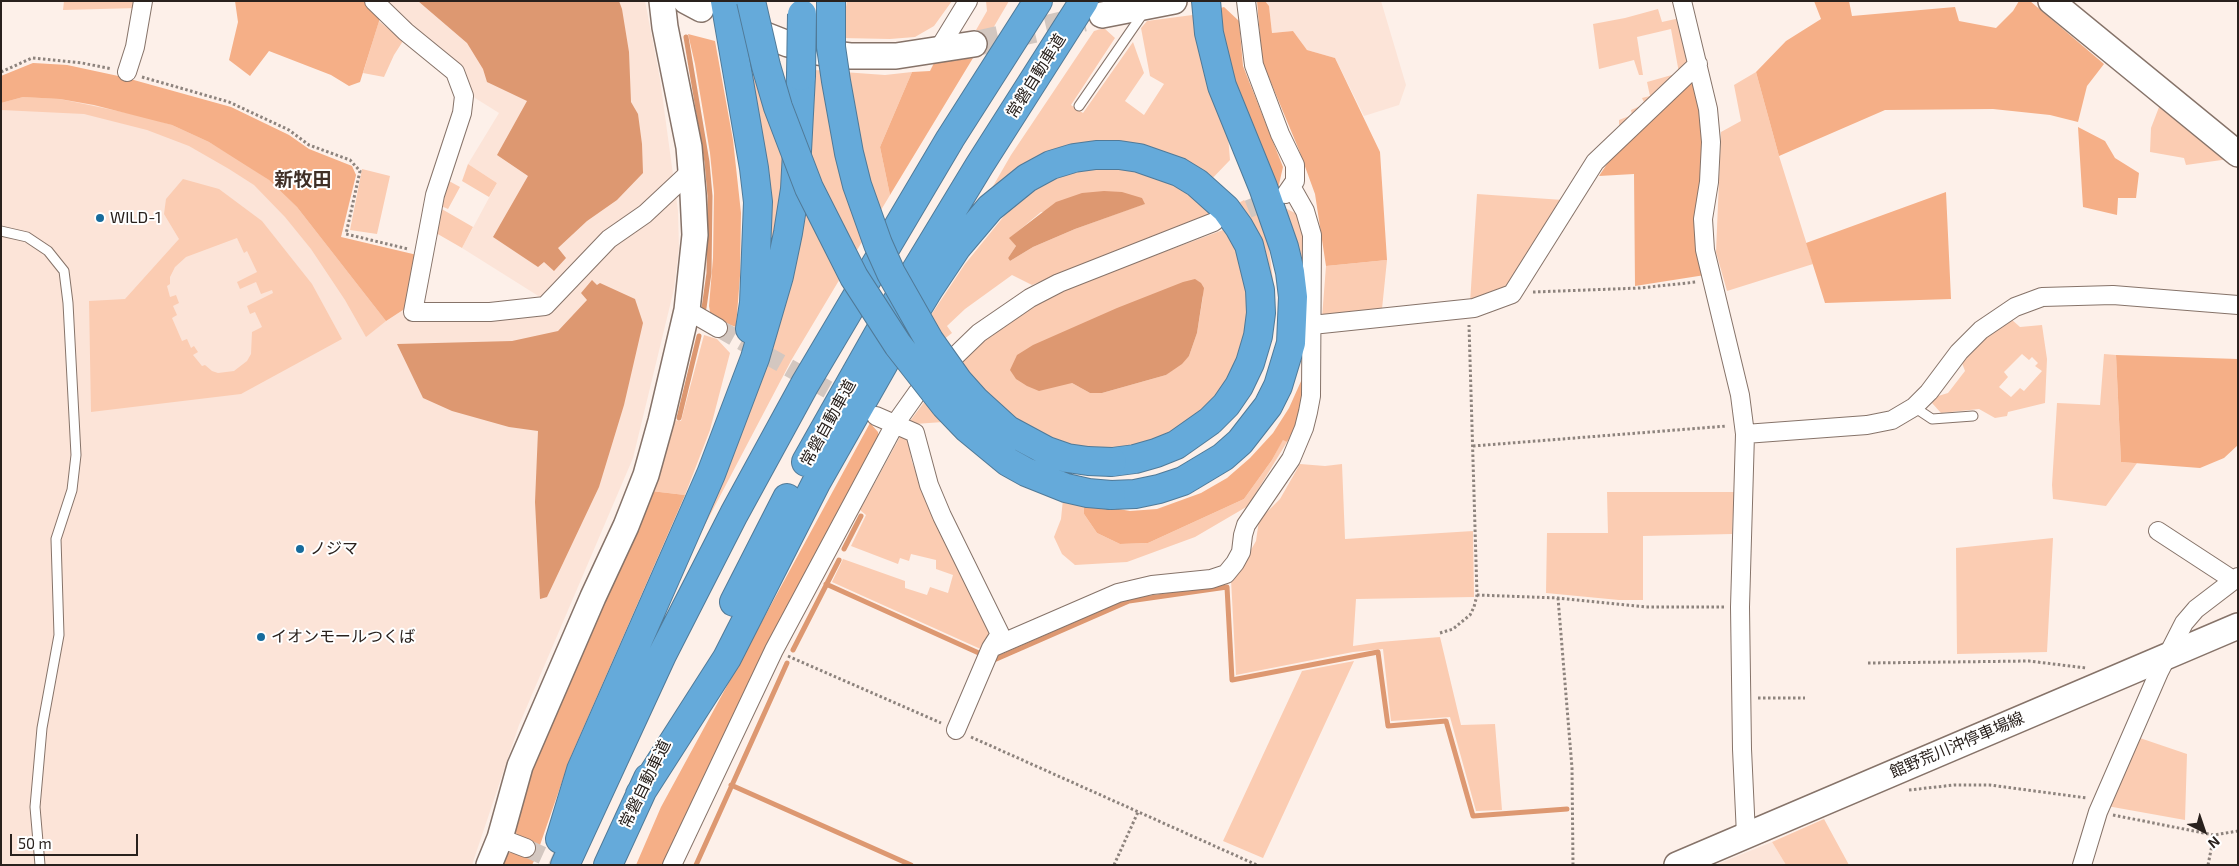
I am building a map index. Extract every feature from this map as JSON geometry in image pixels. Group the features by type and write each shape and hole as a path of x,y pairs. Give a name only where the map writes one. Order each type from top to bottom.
{"highway":[{"path":"751,1 766,66 792,148 831,234 876,312 921,376 968,428 1008,462 1026,472 1066,488 1088,493 1111,495 1135,494 1167,487 1203,471 1223,457 1240,442 1268,406 1278,386 1291,343 1293,297 1284,247 1270,204 1222,86 1212,51 1206,1"},
{"path":"758,1 766,66"},
{"path":"640,794 727,658 816,481 894,346 957,247 990,208 1027,178 1051,165 1074,158 1096,155 1119,155 1139,158 1179,172 1197,183 1226,209 1239,227 1248,245 1260,290 1260,321 1250,363 1239,386 1226,405 1210,421 1176,444 1142,457 1112,462 1067,458 1047,451 1008,430 975,400 958,381 929,340 891,273 876,237 857,185 849,153 831,47 831,1"},
{"path":"565,865 662,656 734,514 805,384 945,147 1038,1"},
{"path":"704,4 750,142 758,202 754,303 728,431"},
{"path":"553,865 581,770 692,518 728,431 755,358 779,276 794,189 801,76 802,8"},
{"name":"常磐自動車道","path":"608,865 640,794 764,543 831,416 979,166 1093,8"}],"street":[{"path":"127,72 135,47 143,1"},
{"path":"374,1 406,32 455,72 461,83 464,96 462,113 435,195 413,312 490,312 545,306 609,239 645,214 691,171"},
{"path":"489,865 500,838 524,758 593,596 626,526 646,474 668,395 687,310 695,235 691,171 689,147 665,27 662,1"},
{"path":"938,50 968,1"},
{"path":"1093,8 1147,6 1174,1"},
{"path":"991,648 1118,593 1152,585 1211,579 1226,574 1241,552 1243,535 1252,515 1273,489 1291,459 1304,428 1310,396 1312,235 1305,211 1289,191 1295,181 1296,165 1280,134 1254,65 1246,1"},
{"path":"1682,1 1708,109 1711,142 1709,182 1703,219 1704,250 1740,395 1744,429 1740,607 1746,835"},
{"path":"2051,1 2238,154"},
{"path":"739,25 788,44 818,52 850,56 896,56 974,44"},
{"path":"1312,325 1468,308 1512,294 1595,162 1698,64"},
{"path":"672,865 774,650 895,424 918,393 978,333 1001,316 1059,283 1214,222"},
{"path":"1744,429 1867,425 1892,420 1914,407 1929,392 1954,357 1981,330 2015,307 2042,297 2113,295 2238,305"},
{"path":"687,310 718,328"},
{"path":"876,416 915,433 929,485 942,516 1000,634 991,648 956,730"},
{"path":"2082,865 2100,807 2166,657 2184,623 2196,609 2236,578 2158,531"},
{"name":"館野荒川沖停車場線","path":"1677,865 2238,626"},
{"path":"500,838 526,848"}],"lane":[{"path":"1079,106 1147,6"},
{"path":"1,230 27,236 38,242 48,251 64,271 68,303 76,455 72,490 56,540 59,635 42,728 35,807 40,865"},
{"path":"1914,407 1932,419 1973,416"}],"path":[{"path":"1,72 32,58 82,63 127,72 229,102 289,130 309,144 350,160 360,171 346,234 423,253"},
{"path":"1512,294 1563,290 1640,288 1712,280"},
{"path":"1440,634 1460,625 1474,607 1477,595 1468,308"},
{"path":"1473,446 1598,435 1744,429"},
{"path":"1477,595 1558,598 1646,607 1740,607"},
{"path":"1558,598 1572,768 1573,865"},
{"path":"1868,663 2046,662 2099,670 2116,678"},
{"path":"1741,698 1805,698"},
{"path":"1908,790 1954,785 1990,785 2076,795 2100,807 2214,835 2238,831"},
{"path":"1114,865 1138,812 1257,865"},
{"path":"2208,865 2214,835"}],"shaded area":[{"path":"64,1 137,1 138,8 63,10"},
{"path":"235,1 367,1 381,15 360,82 349,86 331,75 269,51 250,76 229,60 238,22"},
{"path":"388,1 645,1 660,79 678,211 679,248 674,289 633,458 519,725 472,865 1,865 1,76 33,63 67,65 231,107 289,135 309,149 352,166 356,175 341,237 417,255 409,306 489,307 493,302 516,303 540,297 462,248 497,183 468,164 499,113 475,98 470,89 387,9"},
{"path":"418,1 619,1 629,52 631,102 638,114 643,173 617,200 587,221 558,248 566,258 554,271 544,262 538,267 493,237 528,176 497,155 527,101 487,82 483,69 467,43"},
{"path":"847,1 952,1 934,26 915,37 890,39 841,38"},
{"path":"986,1 1009,1 992,30 983,32 976,30 987,11"},
{"path":"1257,1 1265,1 1269,6 1272,33 1293,31 1307,50 1335,58 1380,152 1387,260 1326,266 1315,194 1262,61"},
{"path":"1265,1 1381,1 1406,85 1399,105 1364,116 1335,58 1307,50 1293,31 1272,33 1269,6"},
{"path":"1814,1 1849,1 1852,16 1955,7 1959,21 1996,28 2013,11 2019,1 2030,1 2104,64 2087,86 2078,122 2050,115 1993,109 1885,110 1779,156 1756,72 1786,41 1821,19"},
{"path":"1224,7 1239,21 1243,66 1283,167 1277,193 1240,105 1217,9"},
{"path":"1658,9 1662,22 1680,18 1690,66 1626,123 1619,125 1619,120 1632,115 1631,110 1645,104 1642,98 1650,96 1647,82 1679,73 1671,29 1637,37 1643,75 1639,75 1634,60 1599,69 1593,24"},
{"path":"1200,14 1227,123 1230,160 1206,185 1104,148 981,207 1011,155 1094,31 1104,28 1115,38 1071,105 1083,113 1133,42 1144,73 1125,101 1144,115 1164,84 1150,76 1141,28 1147,21"},
{"path":"379,21 403,41 384,77 363,73"},
{"path":"688,34 715,41 733,140 741,213 740,276 736,327 711,318 709,306 713,258 714,193 710,153"},
{"path":"739,46 750,50 785,162 780,210 766,282"},
{"path":"973,58 890,195 880,147 912,72 930,71 934,63"},
{"path":"33,63 67,65 123,77 231,107 289,135 309,149 352,166 356,175 341,237 417,255 409,306 386,321 297,207 269,180 209,142 172,125 94,105 60,99 23,97 1,103 1,76"},
{"path":"815,70 885,75 912,72 880,147 890,195 792,359 677,578 796,235 813,118"},
{"path":"1756,72 1779,156 1813,264 1727,291 1716,252 1721,132 1741,121 1734,85"},
{"path":"1690,78 1694,80 1702,122 1705,275 1635,286 1634,174 1599,176 1609,161"},
{"path":"23,97 60,99 142,116 172,125 209,142 244,163 269,180 297,207 386,321 366,337 345,300 311,249 285,217 254,185 229,169 189,146 147,130 84,114 1,110 1,103"},
{"path":"2161,102 2229,159 2186,165 2184,158 2150,152 2151,128"},
{"path":"2078,127 2105,141 2115,158 2139,173 2136,198 2118,198 2117,215 2083,207"},
{"path":"468,164 497,183 489,197 462,181"},
{"path":"1098,168 1126,168 1158,176 1184,189 1212,214 1032,285 1012,275 965,309 947,326 952,333 943,340 929,318 965,264 1009,210 1031,191 1058,176","holes":["1144,204 1075,229 1033,247 1010,261 1008,258 1016,246 1010,238 1041,212"]},
{"path":"362,169 390,176 377,234 350,230"},
{"path":"183,179 219,189 262,221 312,284 342,339 241,394 91,412 89,301 125,299 179,239 164,214 166,199","holes":["237,238 244,253 247,251 257,272 237,282 240,289 256,282 261,294 272,290 273,293 247,306 250,314 255,312 262,327 252,332 251,354 247,361 234,371 218,373 205,365 202,366 193,355 198,352 194,346 191,348 187,339 182,341 172,318 177,315 173,306 179,303 176,295 170,297 167,286 170,284 170,277 175,267 186,257"]},
{"path":"449,181 460,187 448,209 439,205"},
{"path":"1122,192 1142,198 1145,204 1075,229 1033,247 1010,261 1008,258 1016,246 1009,238 1056,202 1082,193"},
{"path":"1946,192 1951,299 1825,303 1806,243"},
{"path":"1477,194 1563,200 1508,290 1470,303"},
{"path":"1244,200 1263,220 1273,280 1266,281 1235,205"},
{"path":"1283,207 1297,214 1302,228 1302,281"},
{"path":"440,208 473,227 462,248 436,233"},
{"path":"1223,230 1233,243 1248,289 1246,337 1240,360 1213,405 1174,436 1110,451 1089,451 1054,441 1009,417 960,364 980,344 1033,306 1078,284","holes":["1203,296 1197,333 1189,356 1166,375 1102,393 1090,393 1072,383"]},
{"path":"1387,260 1382,309 1322,318 1326,266"},
{"path":"1195,279 1204,288 1197,333 1189,356 1182,364 1166,375 1102,393 1090,393 1072,383 1039,391 1016,379 1010,370 1017,355 1033,345 1117,308"},
{"path":"592,280 597,285 600,283 635,299 643,323 624,405 599,487 547,597 540,599 535,502 538,431 509,427 452,411 423,398 397,344 512,341 558,331 587,300 581,293"},
{"path":"2011,319 2020,327 2042,325 2047,359 2045,403 2008,412 2007,416 1995,418 1979,409 1941,413 1932,403 1935,397 1948,393 1965,371 1962,363 1989,335","holes":["2022,354 2029,360 2032,357 2038,363 2035,366 2042,371 2024,391 2020,388 2011,397 1999,387 2008,377 2004,372"]},
{"path":"704,335 717,339 730,353 710,430 685,495 651,491 674,420 681,421"},
{"path":"2104,354 2116,355 2121,462 2137,463 2106,506 2053,499 2052,485 2057,403 2100,405"},
{"path":"2116,355 2238,359 2238,445 2224,458 2200,468 2121,462"},
{"path":"1302,379 1301,404 1294,429 1287,442 1283,440 1272,460 1244,499 1148,543 1120,544 1097,533 1084,514 1084,503 1130,511 1157,509 1201,493 1227,478 1250,458 1273,433 1289,408"},
{"path":"925,401 943,422 915,424 910,421"},
{"path":"870,423 878,432 879,438 767,644 665,865 636,865 661,807"},
{"path":"901,435 908,441 912,462 932,509 993,635 985,651 832,582 843,559 905,581 905,588 927,595 930,587 948,593 953,575 936,569 936,560 911,554 909,561 900,558 898,564 851,546 866,515 860,510"},
{"path":"1283,439 1287,442 1248,506 1195,537 1127,562 1075,565 1062,554 1054,537 1061,519 1063,499 1084,503 1084,514 1097,533 1120,544 1148,543 1244,499 1272,460"},
{"path":"1300,464 1325,466 1342,464 1345,539 1473,531 1474,597 1356,599 1353,646 1440,637 1461,725 1495,724 1502,810 1476,811 1450,717 1391,721 1383,649 1353,652 1236,675 1231,579 1243,564 1256,541 1259,520 1280,499"},
{"path":"651,491 685,495 571,756 540,845 517,837 515,827 530,769"},
{"path":"1607,492 1734,492 1732,534 1643,536 1643,600 1619,600 1546,593 1547,533 1608,533"},
{"path":"2053,538 2047,652 1957,654 1956,548"},
{"path":"1354,661 1263,858 1223,841 1302,671"},
{"path":"2137,737 2187,754 2185,820 2107,806"},
{"path":"1824,819 1849,865 1786,865 1772,842"},
{"path":"1772,842 1786,865 1715,865"},
{"path":"512,852 521,854 534,861 532,865 500,865 505,854"}],"waterway":[{"path":"686,37 707,162 710,196 709,273 704,308"},
{"path":"679,418 699,336"},
{"path":"844,549 861,516"},
{"path":"793,650 839,560"},
{"path":"826,584 981,654"},
{"path":"994,660 1129,601 1227,587 1232,680 1378,652 1388,726 1446,721 1473,816 1567,809"},
{"path":"696,865 787,663"},
{"path":"731,785 911,865"}],"tunnel":[{"path":"974,44 1084,19"},
{"path":"1223,219 1276,198"},
{"path":"718,328 852,403"},
{"path":"526,848 564,865"}],"place":[{"name":"WILD-1","path":"100,218"},
{"name":"ノジマ","path":"300,549"},
{"name":"イオンモールつくば","path":"261,637"}],"district":[{"name":"新牧田","path":"303,180"}]}
